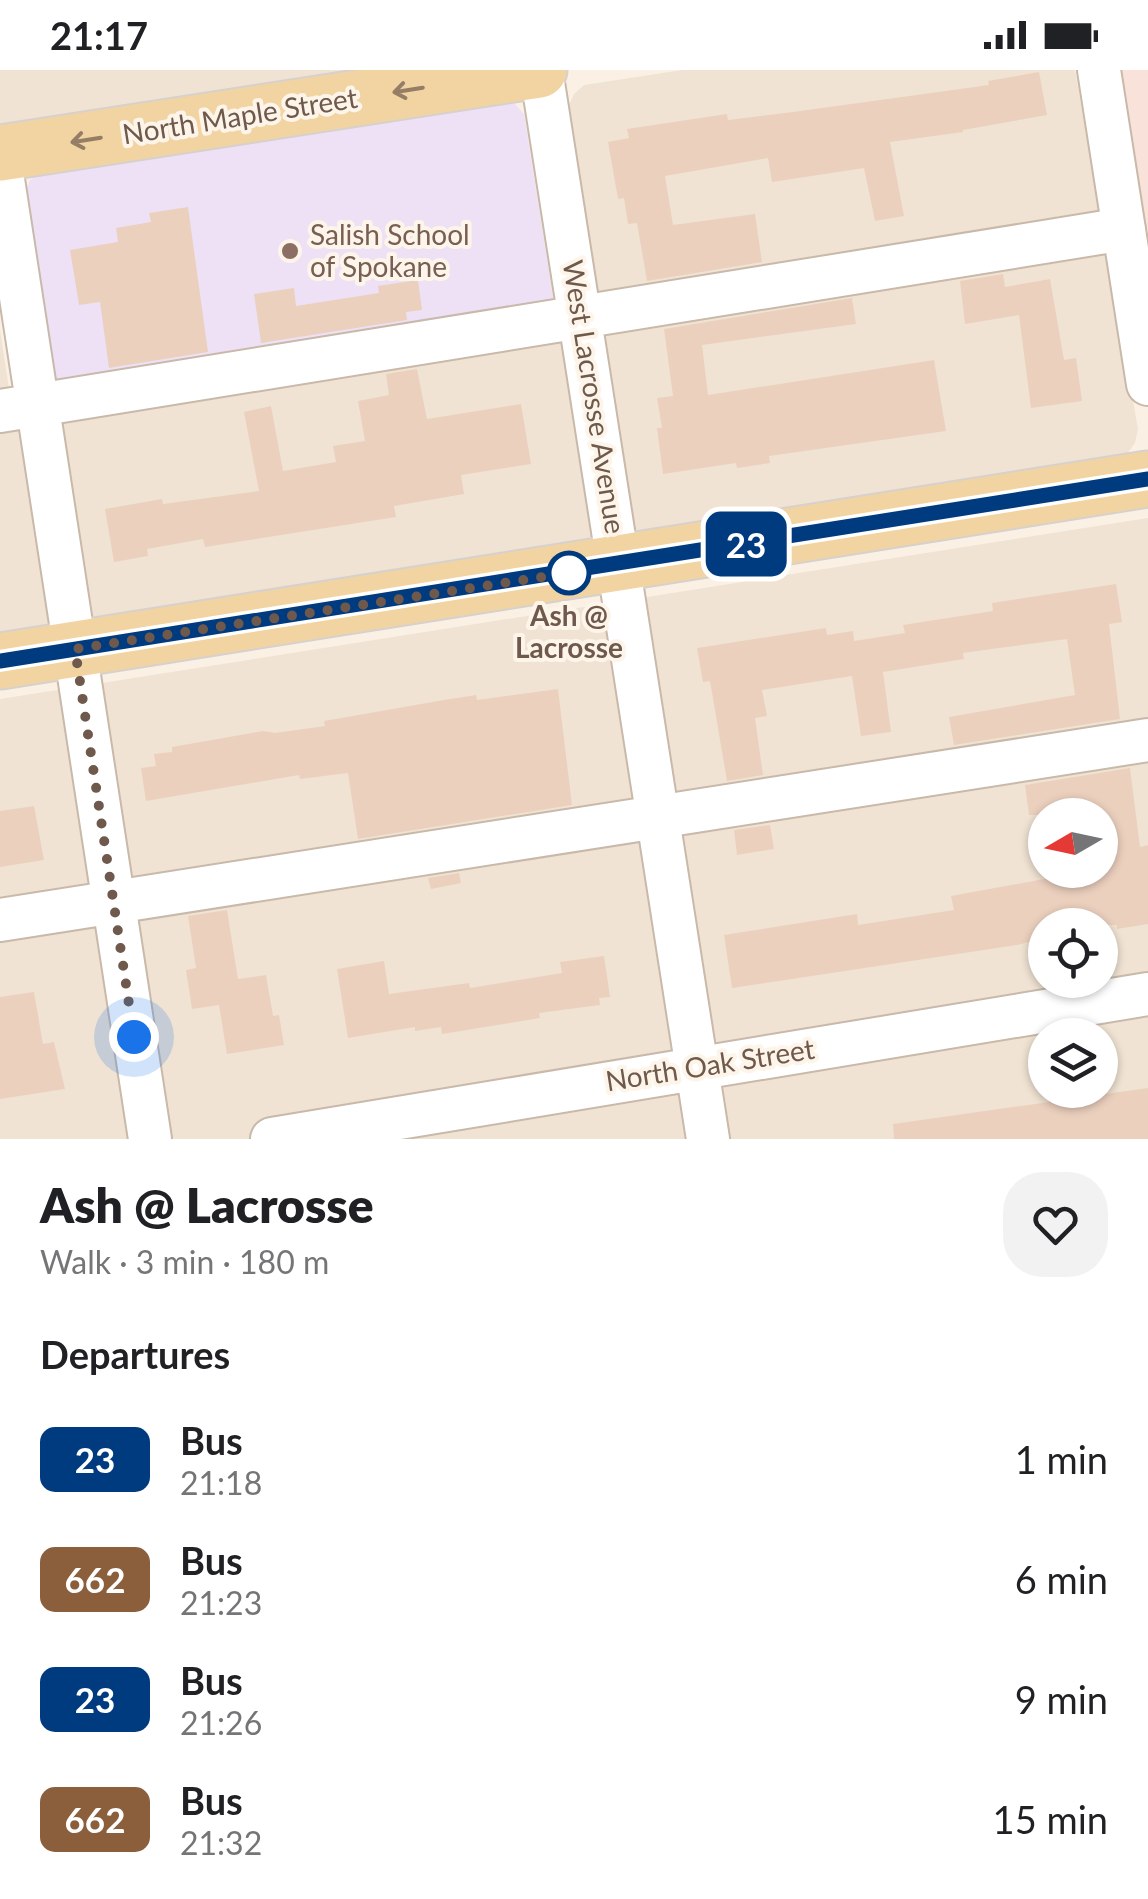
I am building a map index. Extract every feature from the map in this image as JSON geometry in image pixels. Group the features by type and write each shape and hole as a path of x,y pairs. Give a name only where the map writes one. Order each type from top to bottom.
{"main road":[{"name":"North Maple Street","path":"0,157 540,70"},
{"path":"0,661 1148,479"}],"street":[{"name":"West Lacrosse Avenue","path":"540,70 708,1139"},
{"path":"1099,70 1148,384"},
{"path":"0,157 18,409 75,649 150,1139"},
{"path":"18,409 1124,229"},
{"path":"0,920 1148,740"},
{"name":"North Oak Street","path":"272,1139 1148,994"}],"shaded area":[{"path":"0,70 398,70 0,133"},
{"path":"682,70 1075,70 1138,429 1135,443 1126,455 0,636 0,330 10,395 599,303 569,105 584,85"},
{"path":"1120,70 1148,70 1148,255"},
{"name":"Salish School of Spokane","path":"500,99 514,103 524,114 555,309 55,390 25,193 30,180 41,173"},
{"path":"1148,518 1148,1139 0,1139 0,699"}],"building":[{"path":"1039,72 1047,115 890,142 904,216 875,221 864,168 772,182 768,158 665,176 673,225 755,214 762,262 647,281 637,223 628,224 624,198 618,199 608,142 629,138 627,129 727,114 728,120 989,85 988,81"},
{"path":"188,207 208,352 109,368 100,302 79,305 70,250 118,242 116,228 151,222 149,213"},
{"path":"1003,274 1005,287 1050,279 1064,360 1076,358 1082,401 1031,408 1019,315 965,324 960,281"},
{"path":"418,280 422,310 406,312 407,320 261,343 254,294 294,288 296,306 379,293 378,286"},
{"path":"852,298 856,324 702,345 708,395 934,360 946,431 769,456 770,463 737,468 736,463 663,474 657,398 673,396 664,329"},
{"path":"417,369 427,419 521,404 531,464 461,475 464,494 394,506 396,517 205,547 203,539 147,549 148,556 114,562 105,509 162,499 163,504 259,491 244,412 271,406 283,471 336,462 333,446 365,441 358,401 389,395 386,374"},
{"path":"1116,584 1122,622 1109,624 1120,719 954,745 949,717 1075,695 1067,639 963,653 964,659 883,672 891,732 861,736 852,676 762,690 767,716 755,718 763,775 727,781 710,681 703,682 697,648 826,628 827,635 853,631 854,641 905,633 903,625 993,611 992,603"},
{"path":"558,689 572,805 358,839 348,773 300,779 299,775 146,801 141,768 156,766 154,754 172,752 172,747 263,731 325,726 324,721 476,695 477,700"},
{"path":"1130,768 1140,847 1148,845 1148,924 1118,929 1118,908 1028,908 1028,942 732,988 724,935 857,914 858,925 954,910 951,896 1028,882 1028,888 1118,888 1118,798 1028,798 1028,808 1025,785"},
{"path":"34,806 44,860 0,867 0,811"},
{"path":"770,825 774,849 737,855 734,830"},
{"path":"459,873 461,883 431,889 428,878"},
{"path":"227,910 238,979 266,975 273,1016 279,1015 284,1045 227,1054 219,1005 192,1009 186,970 196,968 188,916"},
{"path":"604,956 610,997 599,998 600,1005 539,1013 540,1018 442,1034 441,1027 415,1031 415,1027 348,1038 337,969 384,961 389,994 469,983 470,988 562,973 560,962"},
{"path":"34,992 43,1044 54,1042 65,1089 0,1099 0,997"},
{"path":"1148,1088 1148,1139 894,1139 893,1124 1028,1105 1028,1108 1118,1108 1118,1092"}],"bus line":[{"name":"23","path":"0,661 1148,479"}],"place":[{"name":"Salish School of Spokane","path":"290,251"},
{"name":"Ash @ Lacrosse","path":"569,573"}],"route":[{"path":"134,1037 75,649 582,571 569,573"}]}
